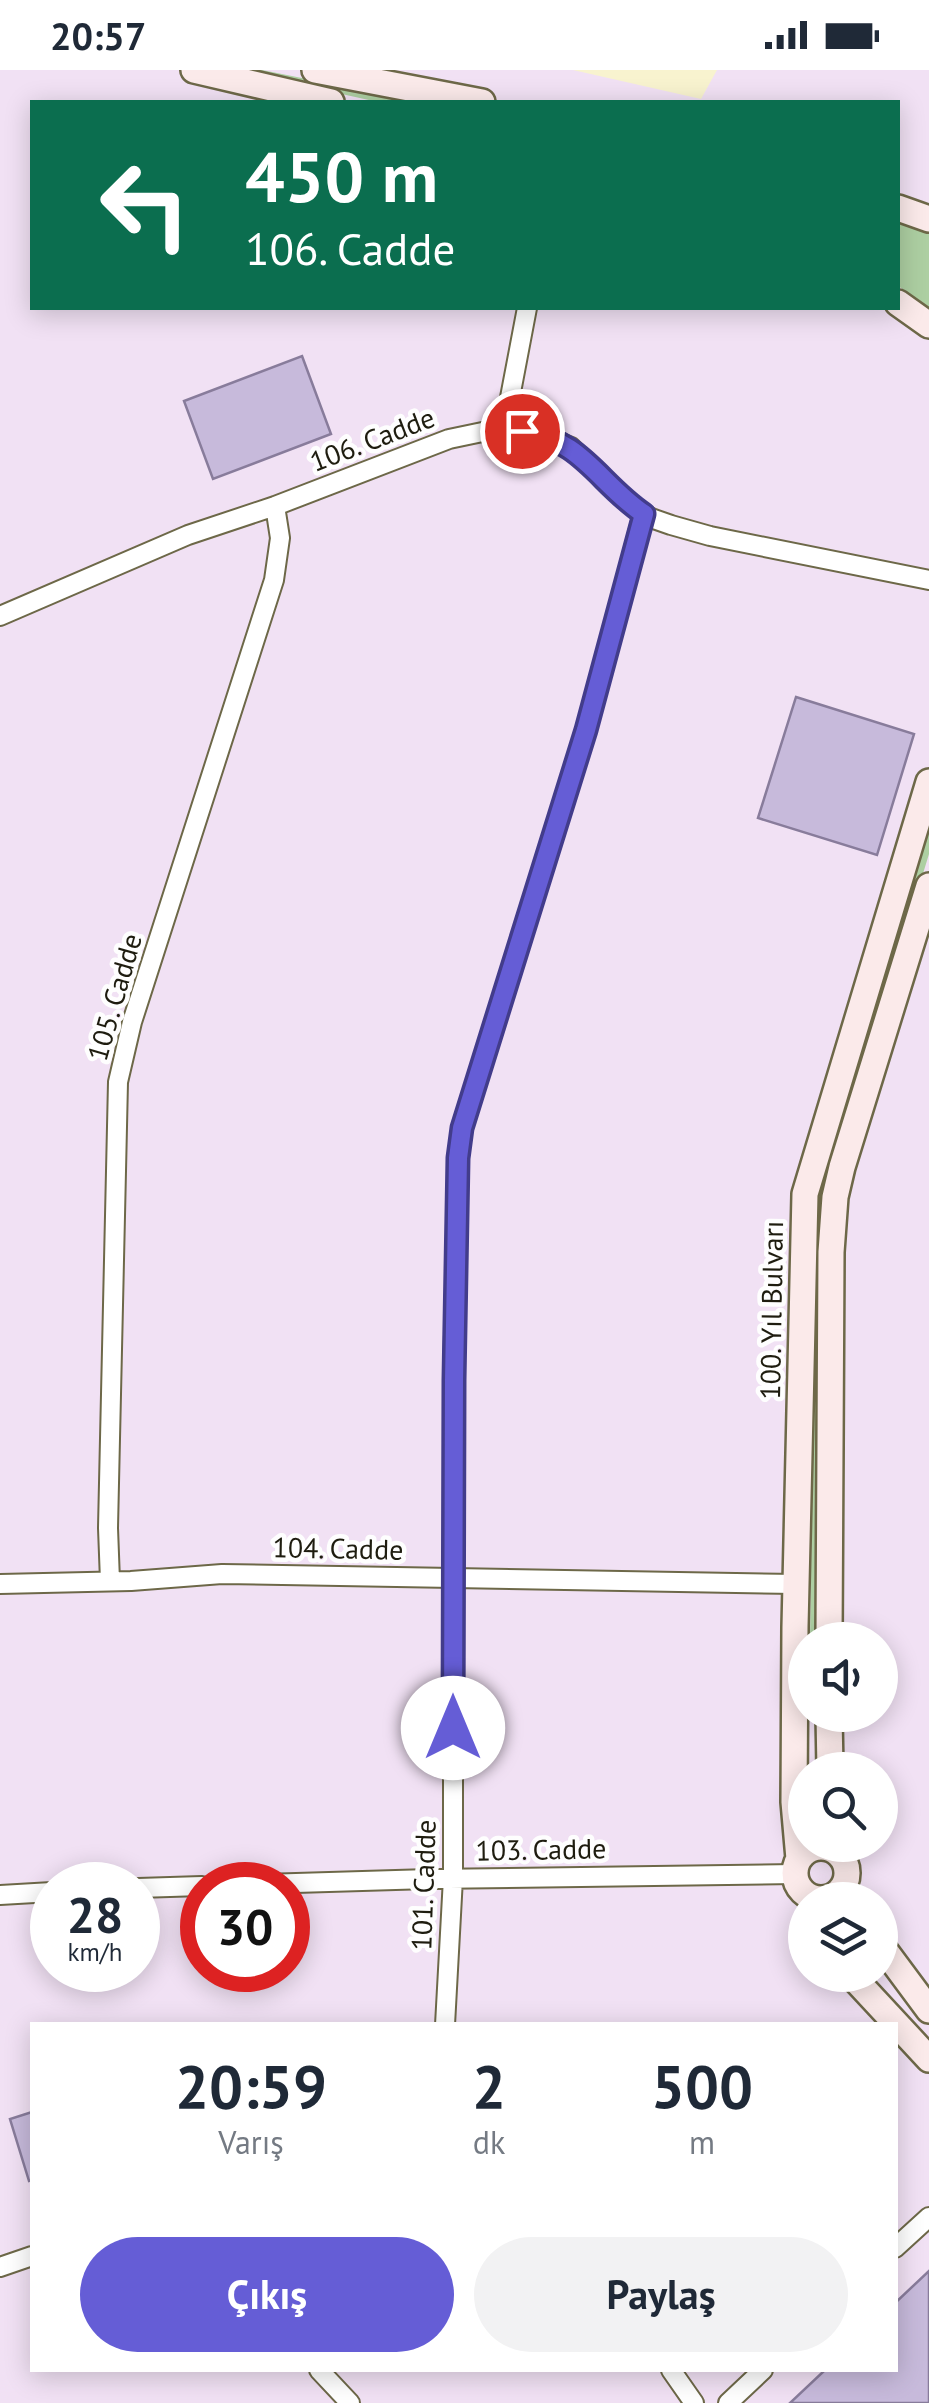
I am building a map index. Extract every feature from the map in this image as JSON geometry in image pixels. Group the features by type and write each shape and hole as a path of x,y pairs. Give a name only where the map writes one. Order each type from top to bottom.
{"main road":[{"path":"194,70 322,100"},
{"path":"316,70 472,100"},
{"path":"900,209 929,218"},
{"path":"900,303 929,325"},
{"name":"100. Yıl Bulvarı","path":"800,1882 794,1802 804,1194 929,782"},
{"path":"828,1622 831,1252 836,1197 929,886"},
{"path":"898,1968 929,2010"},
{"path":"867,1992 895,2022"},
{"path":"898,2026 929,2059"}],"street":[{"path":"504,429 527,310"},
{"name":"106. Cadde","path":"0,616 188,535 449,439 504,429 536,433 571,447 644,514 710,536 929,580"},
{"name":"105. Cadde","path":"110,1581 118,1082 132,1022 274,580 280,538 274,506"},
{"name":"101. Cadde","path":"445,2022 454,1878 452,1578 458,1158 462,1128 586,730 644,514"},
{"name":"104. Cadde","path":"0,1584 222,1574 796,1584"},
{"name":"103. Cadde","path":"310,1882 454,1878 788,1883"},
{"path":"0,1894 30,1893"},
{"path":"898,2245 929,2217"},
{"path":"0,2267 30,2257"},
{"path":"321,2372 350,2403"},
{"path":"672,2372 694,2403"},
{"path":"728,2403 761,2372"}],"shaded area":[{"path":"0,70 573,70 701,99 717,70 929,70 929,2403 0,2403"}],"green space":[{"path":"232,70 262,70 411,100 369,100"},
{"path":"900,221 929,231 929,307 900,287"},
{"path":"929,830 929,854 824,1197 817,1622 810,1622 816,1203"}],"building":[{"path":"302,356 331,434 213,479 184,401"},
{"path":"796,697 914,734 877,855 758,818"},
{"path":"30,2113 29,2181 10,2119"},
{"path":"929,2271 929,2403 790,2403 823,2372 898,2372 898,2300"}],"route":[{"path":"453,1728 454,1380 458,1158 462,1128 586,730 644,514 571,447 522,431"}]}
